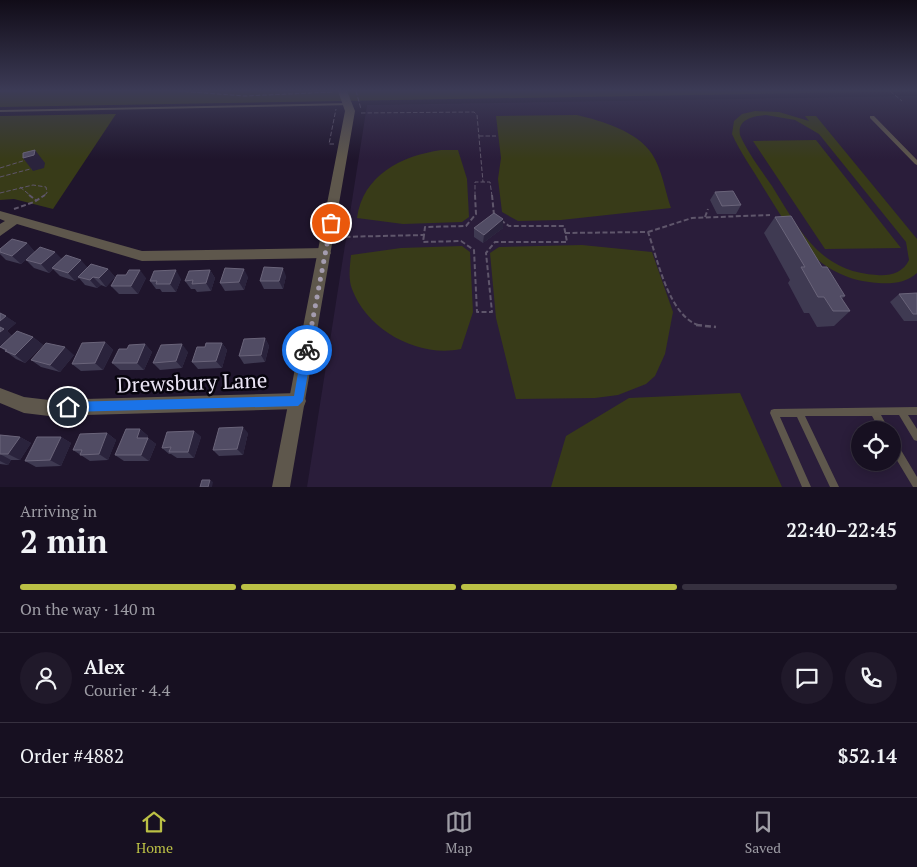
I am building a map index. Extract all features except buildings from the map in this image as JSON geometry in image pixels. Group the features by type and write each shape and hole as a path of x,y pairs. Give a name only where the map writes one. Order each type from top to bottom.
{"street":[{"path":"282,487 350,114"},
{"path":"0,231 6,217 142,256 325,253"},
{"name":"Drewsbury Lane","path":"0,395 24,405 49,408 298,401"}],"lane":[{"path":"872,117 917,163"},
{"path":"901,411 917,436"},
{"path":"807,487 774,413 917,411"},
{"path":"874,412 880,421"},
{"path":"799,413 835,487"},
{"path":"901,458 917,485"}],"path":[{"path":"475,114 477,115 483,182"},
{"path":"479,136 496,136"},
{"path":"0,168 14,162 30,159"},
{"path":"0,177 34,168"},
{"path":"475,182 483,182 490,182 494,215 509,226 564,226 567,242 495,242 486,253 492,312 477,312 474,250 461,241 423,242 425,227 466,226 476,214 475,182"},
{"path":"0,193 39,185 46,187 47,193 37,201 18,207 6,217"},
{"path":"21,188 37,201"},
{"path":"705,217 708,209"},
{"path":"565,233 648,232 658,227 705,217 770,215"},
{"path":"648,232 676,307 686,320 702,326 716,327"},
{"path":"328,237 424,235"}],"shaded area":[{"path":"366,114 917,114 917,487 307,487"}],"green space":[{"path":"116,114 53,209 14,199 0,200 0,116"},
{"path":"743,114 785,114 809,121 805,116 816,116 917,239 917,273 904,281 878,283 856,280 838,273 822,263 808,251 784,221 735,141 732,134 734,121","holes":["766,115 795,120 819,134 906,242 909,260 900,271 887,275 857,272 840,266 825,257 792,218 751,155 740,135 740,130 741,125 747,119"]},
{"path":"577,115 618,128 645,146 652,154 658,166 671,208 561,220 518,221 502,212 498,179 501,158 496,116"},
{"path":"816,140 901,248 825,249 753,141"},
{"path":"441,150 458,150 467,179 469,217 462,222 403,224 357,218 367,190 386,170 412,157"},
{"path":"582,245 652,252 673,312 665,354 655,376 646,384 618,395 595,398 516,399 496,318 490,253 499,247"},
{"path":"462,246 470,252 473,312 461,349 445,351 428,349 396,338 369,317 359,304 351,285 351,255 401,248"},
{"path":"740,393 782,487 551,487 566,436 629,398"}],"way so far":[{"path":"307,350 331,223"}],"route":[{"path":"68,407 298,401 307,350"}]}
